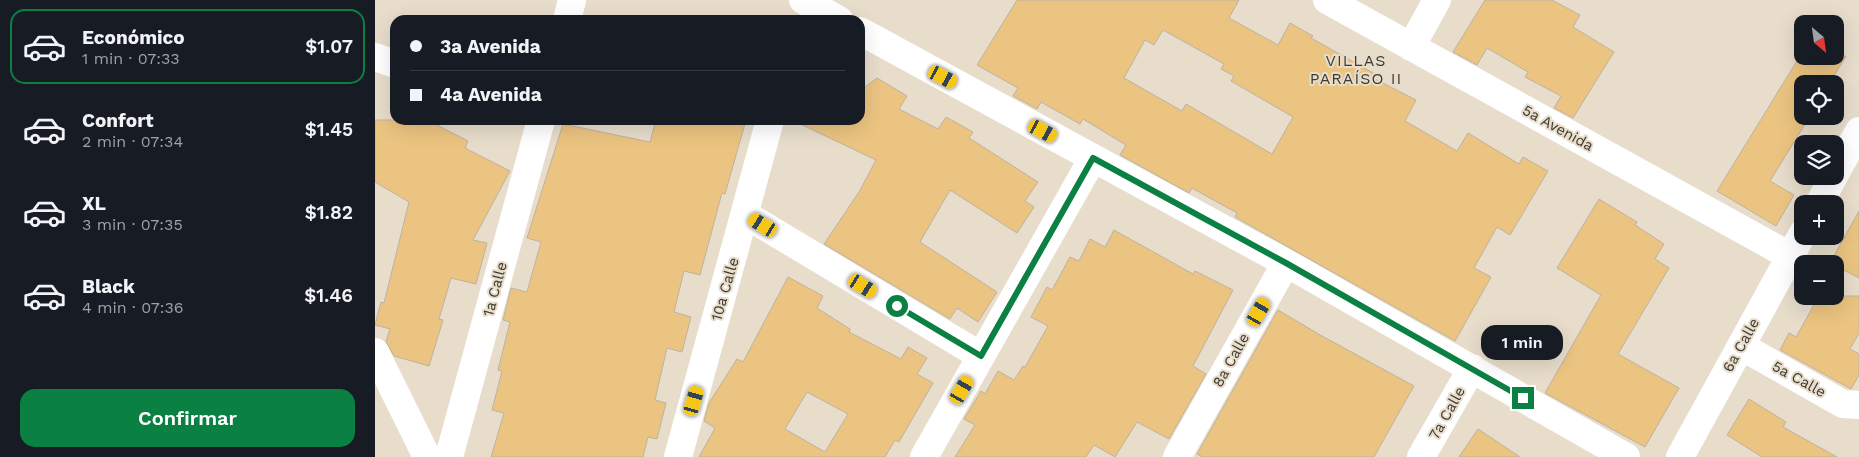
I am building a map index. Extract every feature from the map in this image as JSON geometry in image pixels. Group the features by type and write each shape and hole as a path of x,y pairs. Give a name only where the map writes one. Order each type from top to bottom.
{"street":[{"path":"568,15 572,0"},
{"path":"798,15 802,0 830,15"},
{"name":"5a Avenida","path":"1327,0 1411,47 1794,244"},
{"path":"1411,47 1437,0"},
{"path":"865,34 1286,263 1627,457"},
{"path":"375,57 390,62"},
{"name":"1a Calle","path":"449,457 540,125"},
{"name":"10a Calle","path":"678,457 746,215 769,125"},
{"path":"1844,158 1859,131"},
{"path":"924,457 1093,158"},
{"path":"746,215 981,356"},
{"name":"6a Calle","path":"1679,457 1796,245"},
{"name":"8a Calle","path":"1177,457 1286,263"},
{"name":"5a Calle","path":"1741,346 1843,404 1859,405"},
{"path":"375,352 427,457"},
{"name":"7a Calle","path":"1421,457 1472,368"}],"building":[{"path":"1017,0 1239,0 1229,18 1278,45 1290,23 1313,36 1311,38 1375,74 1373,78 1416,100 1405,121 1457,151 1468,133 1519,164 1523,157 1548,171 1510,235 1497,227 1474,268 1491,277 1455,341 1235,217 1237,213 1192,188 1189,193 1120,155 1126,145 1083,119 1080,124 1041,102 1037,109 1013,96 1018,88 977,65","holes":["1163,30 1224,64 1221,69 1234,76 1231,81 1293,117 1272,154 1186,104 1182,111 1124,78 1145,40 1154,45"]},
{"path":"1485,0 1552,0 1580,15 1573,27 1614,52 1573,118 1554,108 1561,96 1525,77 1528,72 1487,48 1477,65 1453,52"},
{"path":"1794,65 1841,65 1834,75 1794,75 1794,125 1804,125 1798,135 1794,135 1794,142 1770,181 1794,195 1776,226 1717,191"},
{"path":"877,78 907,96 899,109 938,129 946,117 973,132 969,138 1038,182 1025,201 1034,207 1017,233 950,190 920,242 997,292 978,322 957,308 950,319 824,244 859,192 876,160 802,125 865,125 865,87"},
{"path":"375,120 390,120 390,125 437,125 468,141 465,148 510,171 473,240 487,243 476,284 451,278 439,319 443,320 429,366 394,356 386,342 390,329 375,325 381,302 384,303 409,202 375,182"},
{"path":"563,125 650,142 655,125 745,125 725,194 722,193 700,275 684,271 674,312 691,317 682,352 667,348 655,400 666,403 657,439 648,437 643,457 491,457 504,413 492,410 502,371 498,370 510,322 503,320 511,288 527,292 541,242 527,238"},
{"path":"1599,199 1637,222 1635,225 1664,244 1655,259 1669,268 1618,354 1679,388 1645,447 1545,393 1601,295 1557,268"},
{"path":"1859,211 1859,278 1844,270 1844,255 1834,255 1840,245 1844,245 1844,238"},
{"path":"1114,230 1193,274 1195,271 1233,290 1193,366 1206,374 1169,439 1137,422 1115,457 1094,445 1086,457 955,457 975,425 964,419 981,391 985,394 998,371 1014,380 1023,366 1025,367 1048,326 1031,317 1047,287 1052,290 1070,257 1079,261 1090,239 1105,247"},
{"path":"788,277 823,296 817,308 850,329 849,332 901,359 908,347 927,358 917,374 933,383 899,442 895,440 885,457 699,457 715,428 704,421 709,403 737,359 743,362","holes":["807,392 848,414 825,452 785,429"]},
{"path":"1844,296 1859,296 1859,333 1850,349 1859,354 1859,375 1851,389 1780,350 1789,333 1796,337 1814,305 1844,305"},
{"path":"1278,310 1414,386 1374,457 1202,457 1197,454"},
{"path":"1749,399 1786,422 1783,427 1837,457 1762,457 1727,435"},
{"path":"1478,429 1520,457 1459,457"}],"district":[{"name":"VILLAS PARAÍSO II","path":"1356,69"}],"route":[{"path":"897,306 981,356 1093,158 1286,263 1523,398"}]}
